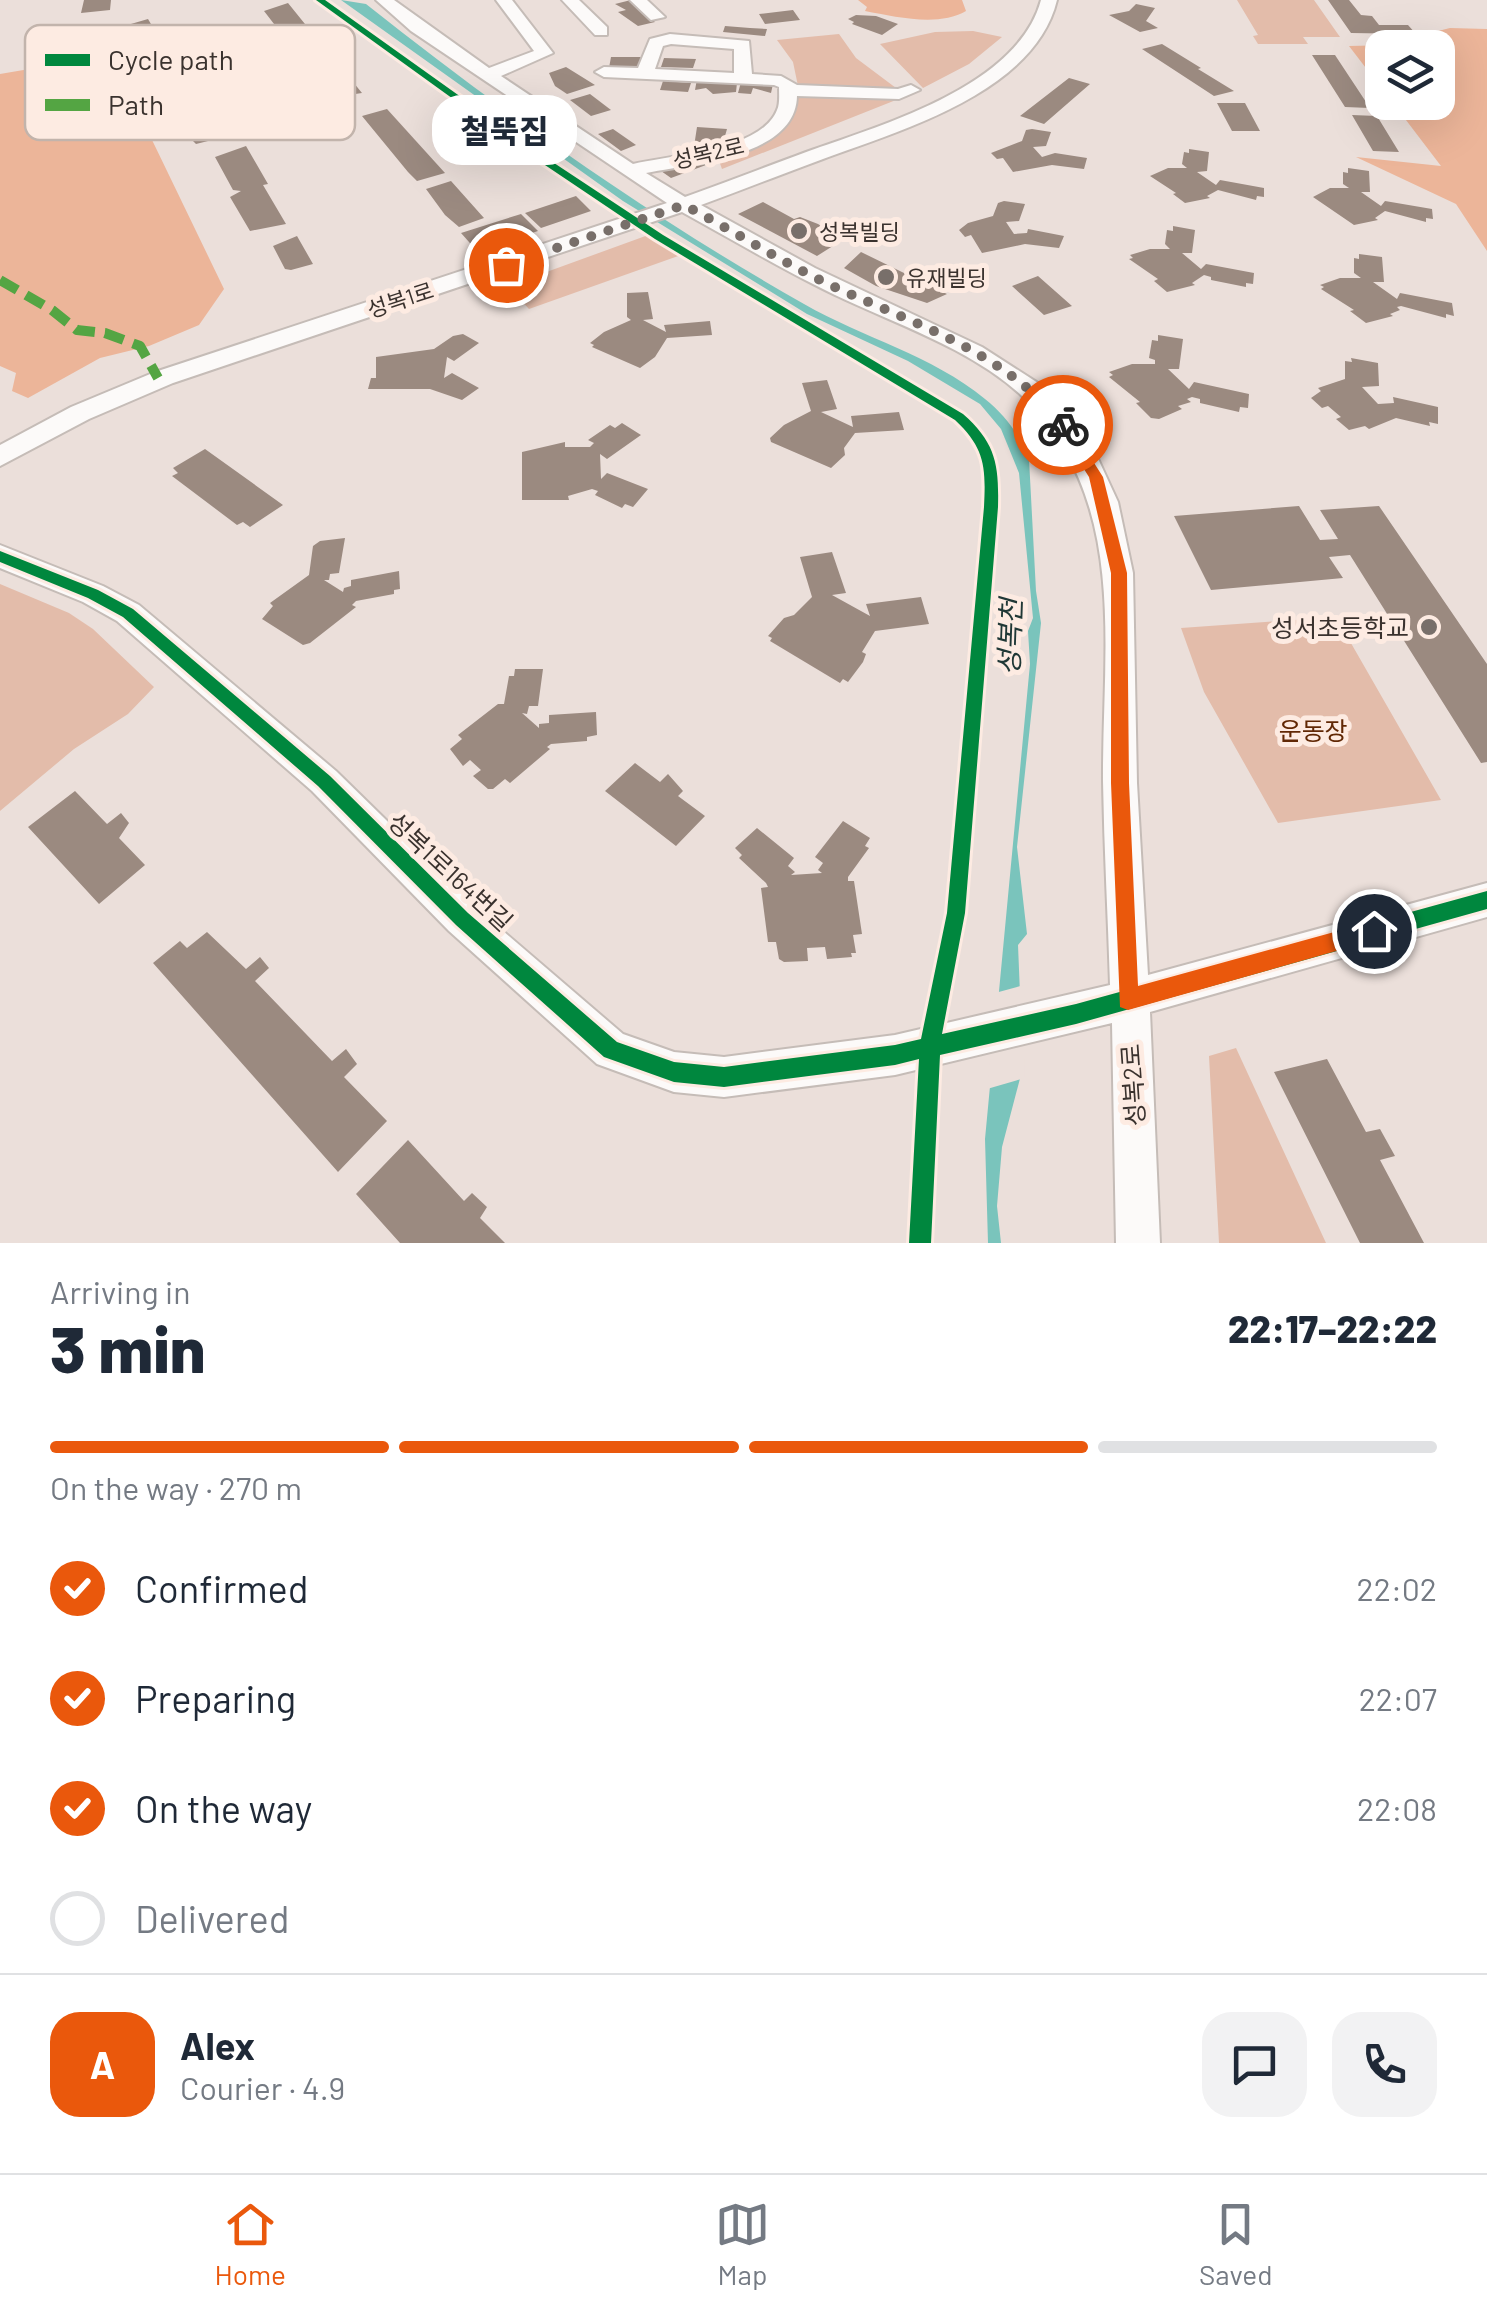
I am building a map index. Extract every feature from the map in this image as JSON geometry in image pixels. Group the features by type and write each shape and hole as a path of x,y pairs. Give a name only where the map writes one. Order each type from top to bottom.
{"street":[{"name":"성복2로","path":"384,0 676,208 974,352 1029,389 1081,450 1104,502 1119,573 1120,783 1138,1243"},
{"path":"481,0 496,8 527,40 539,43"},
{"path":"487,75 541,58 544,53 504,0"},
{"path":"570,0 602,30"},
{"path":"638,0 656,17"},
{"name":"성복1로","path":"0,457 65,420 158,378 634,224 962,95 988,79 1018,52 1037,29 1049,0"},
{"path":"645,74 656,43 661,40 716,33 742,45 743,78"},
{"path":"604,72 775,80 788,84 790,90 900,94 911,90"},
{"name":"성복2로","path":"628,171 747,147 780,118 790,90"},
{"name":"성복1로164번길","path":"0,556 94,594 128,613 324,781 462,919 611,1050 674,1072 724,1077 919,1049 1128,1000"},
{"path":"1128,1000 1487,900"}],"green space":[{"path":"1237,0 1314,0 1340,37 1303,37 1308,44 1258,44 1253,36 1258,35"},
{"path":"973,31 1002,37 969,64 923,88 880,44 935,32"},
{"path":"839,34 856,58 900,91 798,86 793,62 777,40"},
{"path":"799,93 901,98 722,169 718,158 763,132"},
{"path":"651,234 681,255 529,309 508,286"},
{"path":"0,584 69,613 93,629 154,687 128,714 74,749 0,811"},
{"name":"운동장","path":"1336,617 1441,800 1278,823 1204,692 1181,628"},
{"path":"1236,1048 1326,1243 1219,1243 1209,1056"}],"shaded area":[{"path":"858,0 962,0 966,11 943,19 917,19 865,11 867,7"},
{"path":"1487,29 1487,251 1456,204 1356,157 1441,166 1406,120 1455,120 1455,30 1442,30"},
{"path":"1349,46 1365,46 1365,67"},
{"path":"25,70 25,140 152,140 224,289 199,325 149,346 100,358 28,398 12,391 16,373 0,366 0,74"}],"water":[{"path":"341,0 366,4 579,162 746,270 827,316 943,370 985,399 1021,442 1029,459 1041,623 1017,847 1027,934 1018,945 1023,1067 1002,1147 997,1206 1001,1243 988,1243 985,1139 1030,664 1028,631 1033,618 1019,473 1001,429 980,404 908,361 807,314 623,201"}],"pier":[{"path":"1024,985 1025,1078 987,1089 995,993"}],"building":[{"path":"84,0 111,0 110,10 81,13"},
{"path":"631,0 655,22 638,26 618,12 626,10 615,4"},
{"path":"1328,0 1349,0 1361,15 1372,16 1379,25 1408,25 1412,30 1365,30 1365,33 1351,33"},
{"path":"288,3 306,25 275,25 264,11"},
{"path":"1136,4 1155,8 1146,21 1158,28 1140,32 1109,15 1129,11"},
{"path":"793,10 800,20 765,24 759,14"},
{"path":"856,15 876,16 898,24 882,35 852,24 848,19"},
{"path":"148,19 152,25 127,25"},
{"path":"725,26 767,29 765,36 723,32"},
{"path":"1162,44 1234,91 1214,96 1142,49"},
{"path":"1312,55 1335,55 1365,100 1365,108 1345,107"},
{"path":"611,57 641,57 639,68 609,68"},
{"path":"664,58 696,59 693,68 661,67"},
{"path":"566,67 595,85 567,94 555,86 549,73"},
{"path":"1069,78 1090,84 1044,124 1020,116"},
{"path":"697,79 737,83 736,92 713,94 706,88 695,90"},
{"path":"663,81 691,83 688,92 660,90"},
{"path":"741,82 773,84 771,93 753,88 751,94 738,93"},
{"path":"590,94 611,110 591,116 570,100"},
{"path":"1217,103 1245,103 1260,131 1232,131"},
{"path":"387,109 445,173 417,181 408,172 362,116"},
{"path":"1352,115 1379,120 1399,152 1373,151"},
{"path":"697,127 727,129 721,150 693,153"},
{"path":"613,129 636,145 621,151 598,134"},
{"path":"1026,130 1051,132 1046,146 1033,147 1042,157 1055,153 1087,158 1084,169 1052,165 1013,172 1003,158 997,159 991,153 1022,141"},
{"path":"246,146 286,224 250,231 230,197 241,191 233,190 215,157"},
{"path":"1189,149 1209,152 1207,171 1197,172 1216,185 1220,180 1264,188 1264,197 1257,196 1256,200 1218,190 1207,196 1210,198 1185,203 1150,176 1168,168 1187,168 1182,164 1184,152 1189,153"},
{"path":"696,158 706,165 671,178 661,171"},
{"path":"1348,168 1369,171 1370,192 1361,192 1381,206 1385,201 1432,209 1433,219 1426,218 1426,222 1385,211 1375,218 1378,220 1354,225 1313,197 1330,188 1349,188 1343,184 1343,172 1348,173"},
{"path":"451,181 484,218 459,227 445,215 426,189"},
{"path":"576,196 591,211 541,228 525,213"},
{"name":"성복빌딩","path":"763,202 794,219 800,217 818,224 838,237 833,242 836,244 817,256 738,214"},
{"path":"998,203 1025,204 1019,221 1006,222 1014,234 1027,233 1028,229 1064,236 1059,248 1025,244 982,253 971,235 965,237 959,230 968,223 993,216"},
{"path":"521,214 538,231 477,251 461,233"},
{"path":"1173,226 1195,230 1192,253 1182,253 1201,269 1206,264 1254,273 1253,284 1246,283 1246,287 1204,275 1192,283 1195,285 1167,292 1154,281 1158,279 1129,259 1133,258 1130,255 1150,249 1170,249 1165,244 1167,230 1173,231"},
{"path":"297,236 313,264 285,269 273,246"},
{"name":"유재빌딩","path":"861,252 947,294 927,303 876,286 844,268"},
{"path":"1359,254 1382,257 1384,282 1373,282 1397,299 1400,293 1452,303 1454,316 1446,314 1446,318 1401,306 1390,314 1393,316 1366,323 1320,285 1340,278 1361,278 1354,273 1354,258 1359,259"},
{"path":"1038,276 1072,306 1044,315 1012,286"},
{"path":"648,292 653,319 643,320 666,332 664,325 710,321 712,335 667,338 655,357 640,368 592,347 590,343 604,332 631,320 627,317 627,293"},
{"path":"463,334 479,343 454,361 447,357 444,378 452,373 479,388 462,400 430,389 368,389 371,378 376,378 376,357 434,349"},
{"path":"1158,335 1183,339 1179,369 1168,369 1189,389 1194,382 1249,394 1248,408 1240,407 1239,412 1200,403 1200,399 1192,397 1187,399 1191,402 1178,406 1182,409 1159,419 1151,418 1136,403 1140,402 1109,377 1113,375 1109,372 1132,364 1155,364 1149,358 1152,340 1158,341"},
{"path":"1351,358 1378,363 1379,386 1362,387 1378,404 1394,403 1393,397 1438,407 1438,424 1429,422 1430,426 1396,418 1369,429 1365,426 1349,430 1328,406 1322,408 1311,398 1321,391 1318,388 1345,379 1345,361 1352,362"},
{"path":"827,380 837,409 821,412 853,427 851,416 899,412 904,430 855,433 844,448 845,455 831,468 771,442 770,438 784,425 811,411 802,383"},
{"path":"622,423 641,435 607,459 600,454 601,479 607,473 648,489 633,507 625,504 622,508 595,495 598,491 592,489 568,496 569,500 522,500 522,452 565,442 565,447 590,447 594,443 588,440 610,425 615,428"},
{"path":"205,449 283,505 250,527 243,522 237,525 172,476 178,473 173,468"},
{"name":"성서초등학교","path":"1299,506 1320,540 1338,539 1320,510 1379,506 1487,664 1487,762 1481,763 1350,555 1329,557 1343,578 1211,590 1174,516"},
{"path":"345,538 339,573 324,580 343,592 351,586 351,580 399,571 400,589 394,590 394,594 356,601 352,605 356,607 303,645 262,619 273,606 270,603 309,575 313,546 320,541"},
{"path":"832,552 846,593 832,595 870,616 866,604 921,597 929,624 875,631 862,652 866,654 863,662 848,682 843,679 840,683 770,641 768,636 812,597 800,557"},
{"path":"515,669 543,669 538,706 529,706 527,714 522,713 539,728 539,724 549,723 549,715 596,712 597,735 587,737 587,741 551,744 510,783 505,779 488,789 473,776 481,770 470,760 463,766 450,749 462,739 458,735 498,704 504,704 509,676 514,676"},
{"path":"635,763 660,782 668,774 683,791 678,796 705,816 676,846 605,791"},
{"path":"75,791 107,824 121,813 129,823 119,838 145,865 99,904 28,827"},
{"path":"843,821 870,838 865,846 869,848 848,877 848,881 854,881 862,934 853,935 856,953 851,953 852,957 827,959 825,947 807,948 808,961 784,962 779,959 776,942 768,942 761,888 768,887 739,858 742,855 735,848 757,828 794,858 788,866 795,872 791,875 822,873 818,870 823,863 815,857"},
{"path":"207,932 246,969 260,957 269,968 255,981 332,1061 346,1049 357,1064 344,1077 387,1121 338,1172 153,963 180,941 187,948"},
{"path":"1327,1059 1366,1132 1380,1129 1395,1156 1380,1160 1424,1243 1360,1243 1274,1072"},
{"path":"408,1140 464,1201 472,1193 487,1207 480,1218 505,1243 400,1243 356,1194"}],"marked path":[{"path":"0,280 52,310 77,330 105,333 140,346 158,378"}],"cycle path":[{"path":"320,0 355,25"},
{"path":"355,25 659,237 959,417 977,433 988,454 991,507 956,913 930,1046 920,1243"},
{"path":"0,556 93,594 128,613 324,781 462,919 611,1050 674,1072 724,1077 895,1055 1076,1014 1487,900"}],"way so far":[{"path":"506,265 684,205 807,274 974,352 1029,389 1063,425"}],"place":[{"name":"성복빌딩","path":"799,231"},
{"name":"철뚝집","path":"506,265"},
{"name":"유재빌딩","path":"886,277"},
{"name":"성서초등학교","path":"1429,627"}],"route":[{"path":"1063,425 1096,477 1119,573 1120,783 1128,1000 1374,931"}],"water label":[{"name":"성복천","path":"1009,637"}]}
